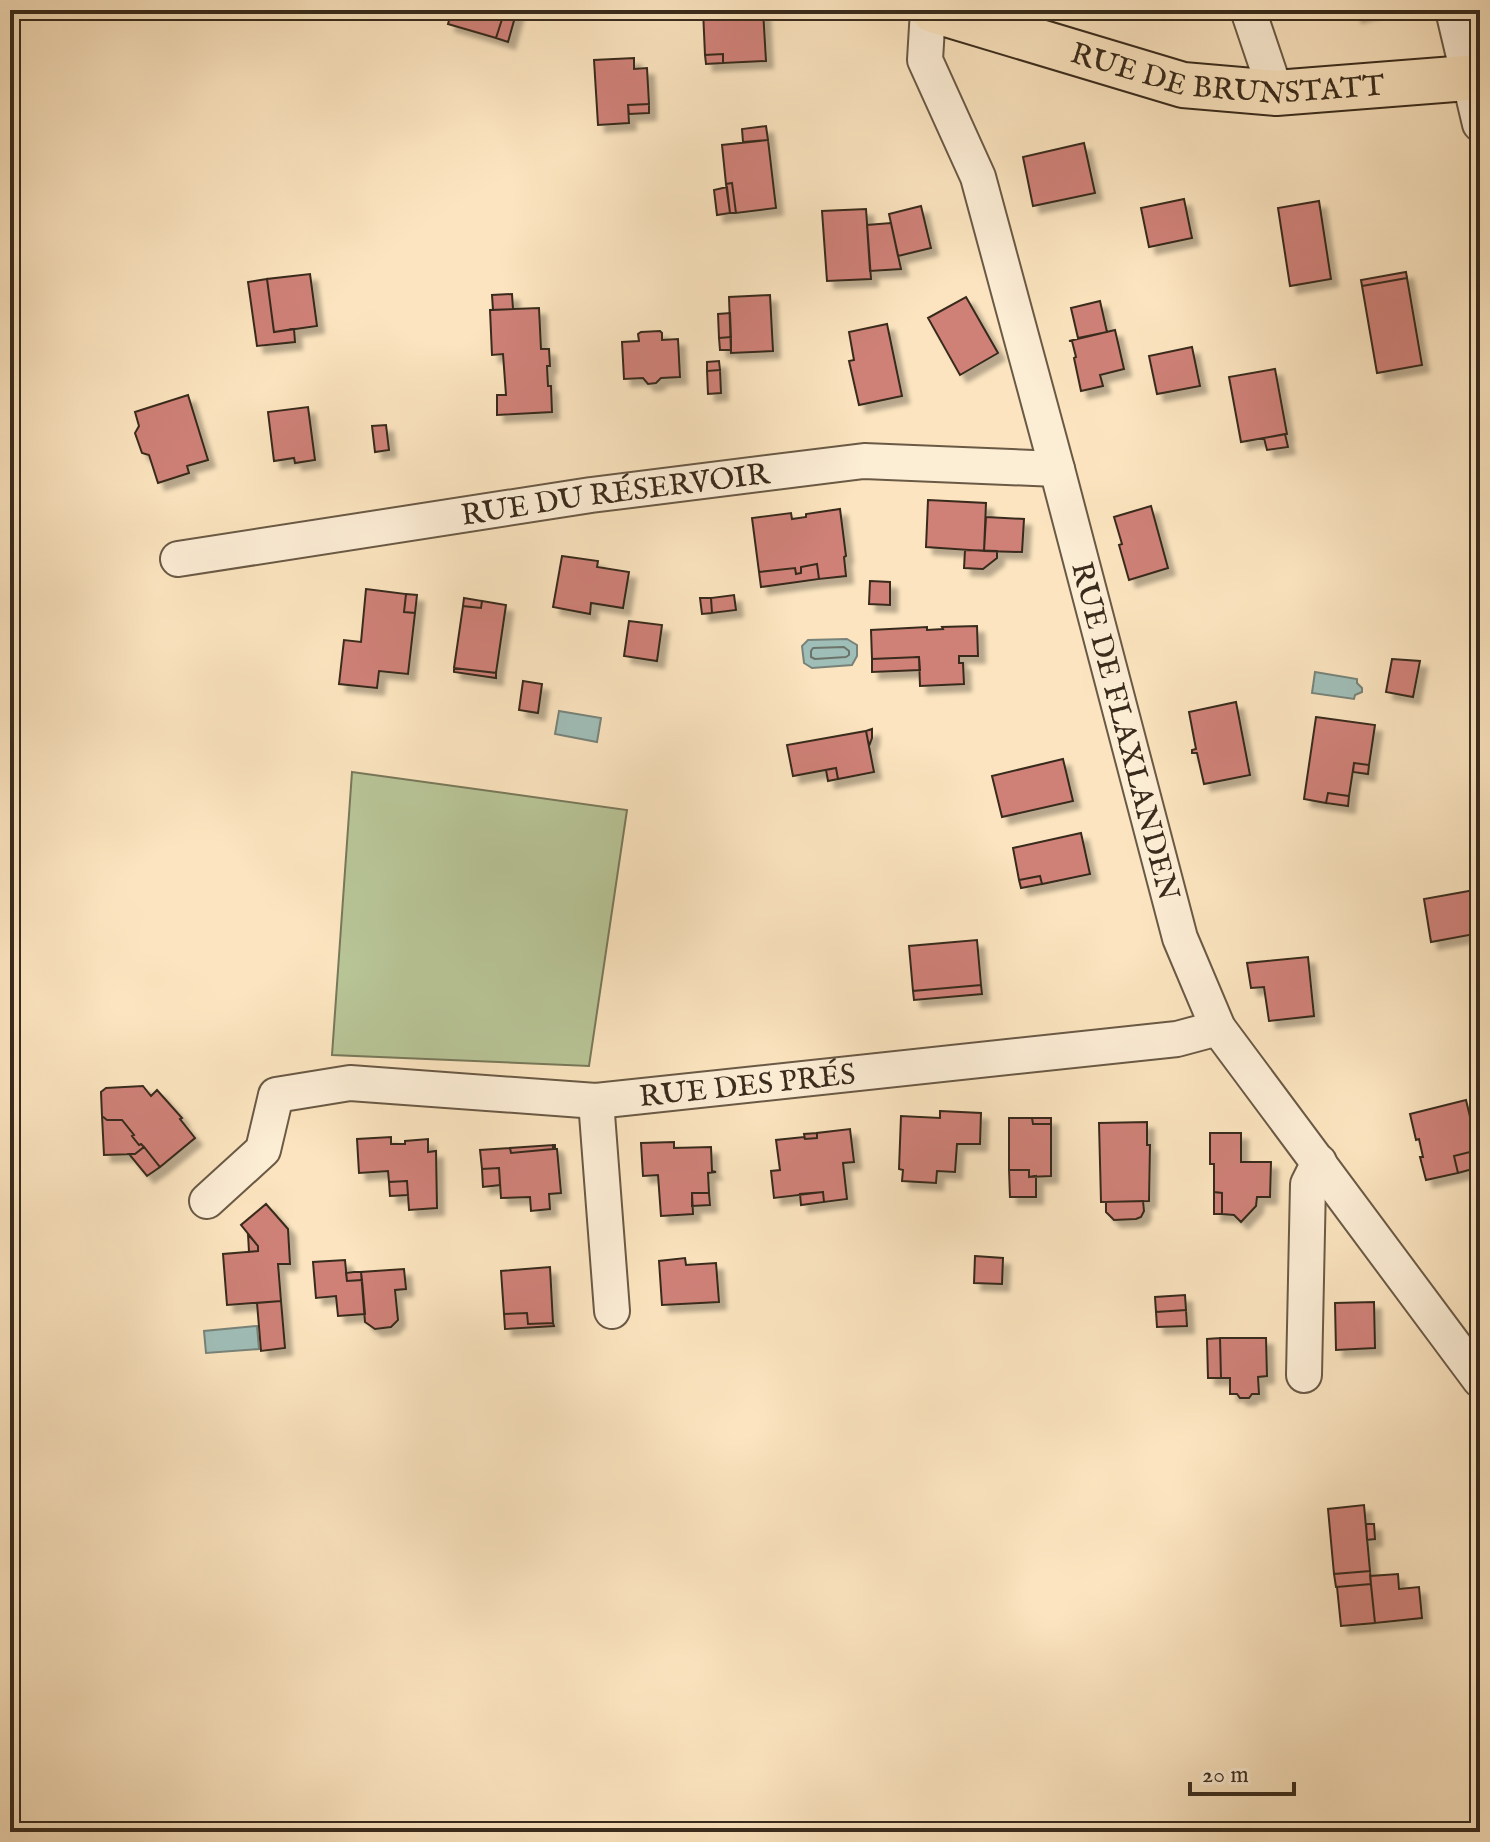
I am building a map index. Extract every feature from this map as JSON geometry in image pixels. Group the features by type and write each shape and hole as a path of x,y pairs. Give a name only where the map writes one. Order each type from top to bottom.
{"main road":[{"name":"RUE DE BRUNSTATT","path":"930,10 1183,85 1276,93 1475,78"}],"street":[{"name":"RUE DE FLAXLANDEN","path":"930,10 925,60 978,177 1180,938 1218,1028 1480,1380"},
{"path":"1248,10 1276,93"},
{"path":"1453,10 1475,78 1480,124"},
{"name":"RUE DU RÉSERVOIR","path":"178,559 591,495 864,461 1057,469"},
{"name":"RUE DES PRÉS","path":"207,1201 263,1150 276,1095 350,1083 596,1101 1177,1039 1218,1028"},
{"path":"596,1101 612,1311"},
{"path":"1304,1375 1308,1184 1319,1162"}],"green space":[{"path":"352,772 627,810 589,1066 332,1055"}],"water":[{"path":"847,639 857,645 857,656 852,665 812,668 804,663 802,646 808,640"},
{"path":"1315,672 1357,679 1362,692 1354,699 1312,693"},
{"path":"559,711 601,718 597,742 555,734"},
{"path":"257,1326 259,1349 206,1353 204,1331"}],"building":[{"path":"452,10 517,10 515,17 504,13 496,38 448,24"},
{"path":"703,10 763,10 766,61 723,63 723,54 705,55"},
{"path":"1353,10 1374,10 1355,16"},
{"path":"504,13 515,17 508,42 496,38"},
{"path":"723,54 723,63 706,64 705,55"},
{"path":"634,58 634,69 647,68 649,104 628,105 629,123 598,125 594,60"},
{"path":"649,104 649,113 629,114 628,105"},
{"path":"766,126 768,140 743,142 742,129"},
{"path":"768,140 776,208 736,213 732,183 726,184 722,145"},
{"path":"1084,143 1095,193 1033,206 1023,157"},
{"path":"732,183 736,213 730,213 726,184"},
{"path":"727,187 730,213 717,215 714,190"},
{"path":"1184,199 1192,238 1149,247 1141,208"},
{"path":"1319,201 1331,279 1290,286 1278,208"},
{"path":"921,206 931,248 898,256 889,214"},
{"path":"866,209 871,279 827,281 822,211"},
{"path":"891,223 901,269 870,271 867,225"},
{"path":"1406,272 1407,278 1362,286 1361,280"},
{"path":"310,274 317,326 274,332 267,279"},
{"path":"1407,278 1422,365 1377,373 1362,286"},
{"path":"267,279 274,332 294,329 295,342 257,346 248,282"},
{"path":"512,294 513,309 493,310 492,295"},
{"path":"770,295 773,351 731,353 729,297"},
{"path":"966,297 998,353 960,375 928,318"},
{"path":"1100,301 1107,332 1078,338 1071,308"},
{"path":"539,308 541,349 549,349 550,366 547,366 552,412 497,415 497,395 506,395 503,354 492,355 490,310"},
{"path":"730,313 731,337 719,338 718,314"},
{"path":"887,324 902,396 859,405 849,361 854,360 849,332"},
{"path":"1115,330 1124,369 1100,375 1103,386 1081,391 1076,357 1072,341 1069,341"},
{"path":"660,331 662,340 678,339 680,377 661,378 656,383 648,384 643,378 624,379 622,342 639,341 638,334 641,332"},
{"path":"731,337 731,350 720,350 719,338"},
{"path":"1192,347 1200,386 1157,394 1149,356"},
{"path":"719,361 720,370 707,371 707,362"},
{"path":"1275,369 1287,434 1241,442 1229,377"},
{"path":"720,370 721,393 708,394 707,371"},
{"path":"188,395 208,460 187,466 189,473 158,483 149,455 142,453 135,433 139,426 135,412"},
{"path":"308,407 315,460 295,463 294,458 274,461 268,412"},
{"path":"386,425 389,450 375,452 372,426"},
{"path":"1285,434 1288,447 1267,450 1264,438"},
{"path":"1480,455 1480,463 1470,464 1470,456"},
{"path":"1480,463 1480,539 1476,539 1470,464"},
{"path":"928,500 986,503 984,551 926,547"},
{"path":"1151,506 1168,568 1129,580 1114,517"},
{"path":"840,509 846,576 819,579 817,564 801,567 801,573 796,574 795,568 759,572 752,518 791,513 792,519"},
{"path":"986,517 1024,519 1022,552 984,551"},
{"path":"965,550 997,551 997,558 983,569 964,568"},
{"path":"562,556 598,561 597,567 629,572 623,608 591,603 590,614 553,607"},
{"path":"817,564 819,579 761,587 759,572 795,568 796,574 801,573 801,567"},
{"path":"870,581 890,582 890,605 869,604"},
{"path":"366,589 406,594 404,612 415,613 408,674 379,671 377,688 339,684 344,640 361,642"},
{"path":"406,594 417,595 415,613 404,612"},
{"path":"734,595 736,610 712,613 711,598"},
{"path":"464,598 482,601 481,608 463,606"},
{"path":"700,598 711,598 712,613 702,614"},
{"path":"482,601 506,605 496,673 454,668 463,606 481,608"},
{"path":"629,621 662,625 657,661 624,656"},
{"path":"977,626 978,656 959,656 959,663 963,663 964,684 920,686 919,657 872,659 871,630"},
{"path":"919,657 920,670 872,672 872,659"},
{"path":"1392,659 1420,661 1413,697 1386,692"},
{"path":"454,668 496,673 496,678 454,672"},
{"path":"523,681 542,684 538,713 519,710"},
{"path":"1474,699 1480,699 1480,741 1472,741"},
{"path":"1236,702 1250,775 1204,784 1197,753 1192,753 1196,749 1189,712"},
{"path":"1316,717 1375,725 1369,765 1354,763 1349,796 1328,793 1326,803 1304,799"},
{"path":"872,729 872,738 869,746 866,731"},
{"path":"866,731 874,772 838,779 836,768 793,776 787,745"},
{"path":"1063,759 1073,801 1002,817 992,776"},
{"path":"1354,763 1369,765 1368,774 1353,772"},
{"path":"836,768 838,779 828,781 826,770"},
{"path":"1328,793 1349,796 1348,806 1326,803"},
{"path":"1081,833 1090,874 1042,884 1040,876 1019,880 1013,848"},
{"path":"1040,876 1042,884 1021,888 1019,880"},
{"path":"1480,889 1480,933 1431,942 1424,899"},
{"path":"977,940 981,985 913,991 909,946"},
{"path":"1308,957 1314,1016 1269,1021 1264,987 1251,988 1247,963"},
{"path":"981,985 982,994 914,1000 913,991"},
{"path":"143,1086 151,1096 157,1090 195,1138 160,1167 139,1145 122,1120 107,1120 102,1116 101,1092 106,1088"},
{"path":"1466,1100 1478,1150 1454,1156 1458,1173 1426,1180 1419,1139 1416,1140 1410,1114"},
{"path":"940,1111 981,1113 980,1144 957,1144 955,1172 937,1171 936,1183 902,1181 903,1170 899,1169 901,1116 940,1118"},
{"path":"102,1116 107,1120 122,1120 139,1145 144,1147 135,1154 104,1155"},
{"path":"1009,1118 1032,1118 1033,1124 1051,1124 1051,1176 1029,1177 1029,1170 1009,1170"},
{"path":"1032,1118 1051,1118 1051,1124 1033,1124"},
{"path":"1147,1122 1147,1145 1150,1145 1149,1201 1101,1202 1099,1123"},
{"path":"850,1129 854,1162 843,1163 847,1199 824,1202 823,1192 774,1198 771,1171 780,1170 776,1140 817,1138 817,1133"},
{"path":"817,1133 817,1138 805,1139 804,1134"},
{"path":"1210,1133 1241,1133 1241,1162 1271,1162 1270,1197 1257,1197 1256,1206 1241,1222 1234,1215 1222,1214 1222,1193 1214,1192"},
{"path":"391,1137 391,1144 428,1139 428,1152 436,1151 437,1208 409,1210 407,1181 389,1182 388,1171 359,1173 357,1139"},
{"path":"674,1142 674,1148 711,1147 712,1171 716,1172 708,1173 709,1193 692,1193 693,1214 661,1216 658,1175 643,1176 641,1143"},
{"path":"553,1145 557,1149 561,1193 549,1194 550,1209 531,1211 530,1197 501,1198 499,1168 482,1169 480,1150 510,1148 511,1153 553,1149"},
{"path":"553,1145 553,1149 511,1153 510,1148"},
{"path":"144,1147 160,1167 147,1176 129,1154 135,1154"},
{"path":"1478,1150 1480,1167 1458,1173 1454,1156"},
{"path":"499,1168 500,1185 483,1187 482,1169"},
{"path":"1009,1170 1029,1170 1029,1177 1036,1176 1036,1197 1010,1197"},
{"path":"407,1181 408,1195 390,1196 389,1182"},
{"path":"823,1192 824,1202 801,1205 800,1194"},
{"path":"1214,1192 1222,1193 1222,1214 1214,1214"},
{"path":"692,1193 709,1193 710,1205 692,1206"},
{"path":"1143,1201 1144,1211 1136,1219 1114,1220 1106,1212 1106,1202"},
{"path":"266,1204 288,1229 290,1264 278,1264 281,1301 227,1305 223,1254 258,1251 258,1246 241,1225"},
{"path":"248,1234 258,1246 258,1251 249,1252"},
{"path":"975,1256 1003,1258 1002,1284 974,1283"},
{"path":"685,1258 686,1265 716,1263 719,1302 662,1305 659,1261"},
{"path":"345,1260 347,1281 362,1280 365,1314 338,1316 336,1296 316,1298 313,1262"},
{"path":"550,1267 553,1323 528,1324 527,1313 504,1314 501,1271"},
{"path":"404,1269 406,1289 395,1290 398,1320 391,1327 375,1329 365,1322 361,1272"},
{"path":"361,1272 362,1280 347,1281 346,1273"},
{"path":"1185,1295 1186,1310 1156,1312 1155,1297"},
{"path":"281,1301 285,1348 261,1351 257,1303"},
{"path":"1374,1302 1375,1348 1336,1350 1335,1303"},
{"path":"1186,1310 1187,1326 1157,1327 1156,1312"},
{"path":"527,1313 528,1324 553,1323 554,1326 505,1329 504,1314"},
{"path":"1220,1338 1266,1338 1267,1376 1258,1377 1259,1394 1240,1398 1237,1394 1230,1394 1230,1378 1221,1378"},
{"path":"1220,1338 1221,1378 1208,1378 1207,1339"},
{"path":"1364,1505 1370,1571 1334,1574 1328,1509"},
{"path":"1366,1524 1374,1524 1375,1539 1367,1540"},
{"path":"1370,1571 1371,1584 1336,1587 1334,1574"},
{"path":"1398,1574 1399,1589 1419,1587 1422,1618 1375,1623 1370,1576"},
{"path":"1371,1584 1375,1623 1341,1626 1337,1587"}]}
